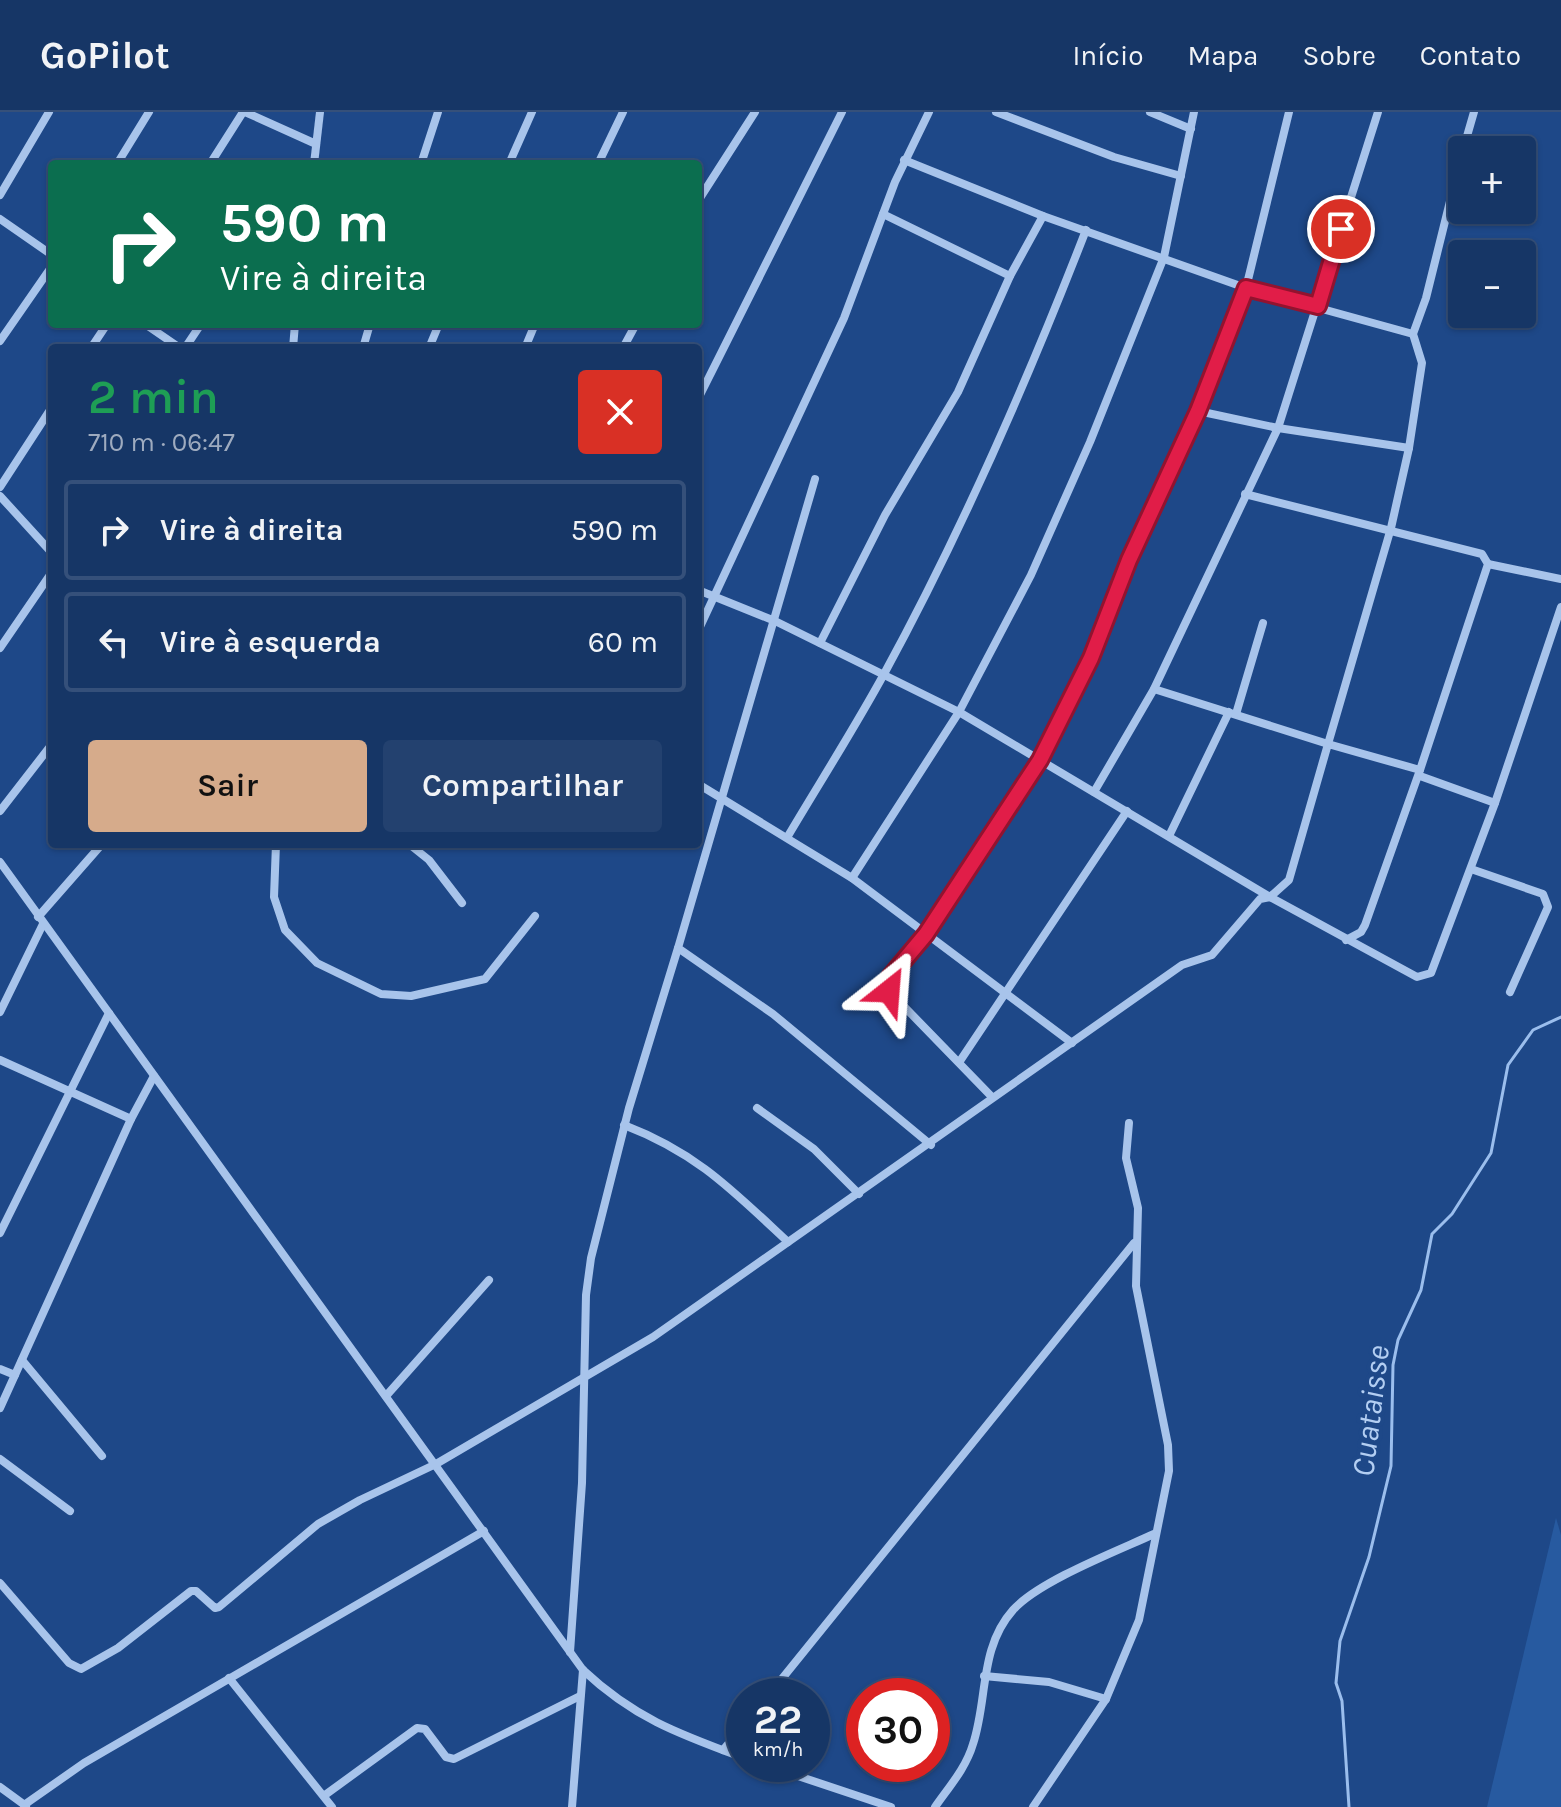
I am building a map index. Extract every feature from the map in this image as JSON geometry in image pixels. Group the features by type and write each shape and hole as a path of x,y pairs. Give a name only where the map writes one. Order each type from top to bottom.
{"street":[{"path":"0,195 49,112"},
{"path":"119,160 149,112"},
{"path":"213,160 244,112 316,144"},
{"path":"315,159 320,112"},
{"path":"422,160 438,112"},
{"path":"511,160 532,112"},
{"path":"600,160 623,112"},
{"path":"702,195 755,112"},
{"path":"702,391 842,112"},
{"path":"702,622 844,318 904,160 929,112"},
{"path":"996,112 1114,157 1181,176"},
{"path":"1150,112 1191,129"},
{"path":"852,878 959,712 1031,575 1090,442 1164,257 1194,112"},
{"path":"992,1097 889,991 890,977 926,934 1040,760 1091,658 1129,560 1198,411 1246,288 1289,112"},
{"path":"1094,792 1154,689 1278,428 1378,112"},
{"path":"1467,136 1474,112"},
{"path":"904,160 1043,216 1246,288 1413,334"},
{"path":"0,1583 72,1666 87,1668 191,1591 196,1591 215,1608 219,1607 318,1524 436,1464 653,1337 931,1145 992,1097 1182,965 1212,955 1260,899 1270,897 1289,880 1391,528 1409,448 1422,363 1413,334 1426,298 1448,209"},
{"path":"883,214 1010,276"},
{"path":"820,643 885,515 958,392 1010,276 1043,216"},
{"path":"0,219 48,252"},
{"path":"788,836 884,675 1000,441 1086,230"},
{"path":"0,341 48,272"},
{"path":"151,328 177,344"},
{"path":"1198,411 1278,428 1409,448"},
{"path":"0,487 48,413"},
{"path":"570,1652 582,1483 586,1295 591,1258 624,1125 815,479"},
{"path":"1245,494 1391,528 1482,554 1488,564 1561,579"},
{"path":"0,496 48,549"},
{"path":"1346,940 1361,932 1365,925 1420,773 1488,564"},
{"path":"0,648 48,578"},
{"path":"702,592 775,621 959,712 1270,897 1417,977 1425,977 1435,969 1561,607"},
{"path":"1169,836 1232,713 1263,623"},
{"path":"1154,689 1420,773 1495,803"},
{"path":"0,811 48,749"},
{"path":"702,786 852,878 1072,1043"},
{"path":"960,1061 1127,811"},
{"path":"0,1012 40,920 99,848"},
{"path":"276,848 274,897 285,930 317,963 381,994 411,996 477,983 490,974 535,916"},
{"path":"414,848 429,860 462,903"},
{"path":"0,862 583,1670 612,1697 645,1719 726,1751"},
{"path":"1471,869 1543,894 1547,900 1548,907 1510,992"},
{"path":"678,948 773,1014 931,1145"},
{"path":"0,1233 109,1013"},
{"path":"0,1060 68,1094 131,1119"},
{"path":"0,1408 131,1119 154,1076"},
{"path":"757,1108 814,1149 859,1194"},
{"path":"1033,1807 1106,1699 1139,1620 1148,1590 1154,1534 1169,1471 1168,1445 1136,1286 1134,1243 1138,1208 1126,1158 1129,1123"},
{"path":"624,1125 680,1150 714,1172 788,1242"},
{"path":"783,1678 1134,1243"},
{"path":"386,1396 489,1280"},
{"path":"22,1360 102,1456"},
{"path":"0,1369 15,1375"},
{"path":"0,1459 70,1511"},
{"path":"0,1787 26,1806 84,1763 484,1531"},
{"path":"935,1807 960,1773 973,1747 984,1676 1001,1627 1014,1609 1029,1596 1154,1534"},
{"path":"572,1807 583,1670"},
{"path":"984,1676 1049,1682 1106,1699"},
{"path":"229,1678 332,1807"},
{"path":"325,1795 417,1728 425,1729 446,1757 454,1759 580,1696"},
{"path":"723,1750 726,1746"},
{"path":"816,1782 891,1807"}],"shaded area":[{"path":"1556,1518 1561,1535 1561,1807 1487,1807"}],"waterway":[{"name":"Cuataisse","path":"1349,1807 1342,1701 1336,1683 1340,1641 1369,1557 1391,1466 1393,1365 1398,1340 1421,1290 1432,1234 1452,1214 1491,1153 1508,1065 1533,1030 1561,1017"}],"route":[{"path":"889,991 890,977 926,934 1040,760 1091,658 1129,560 1198,411 1246,288 1318,306 1341,229"}]}
